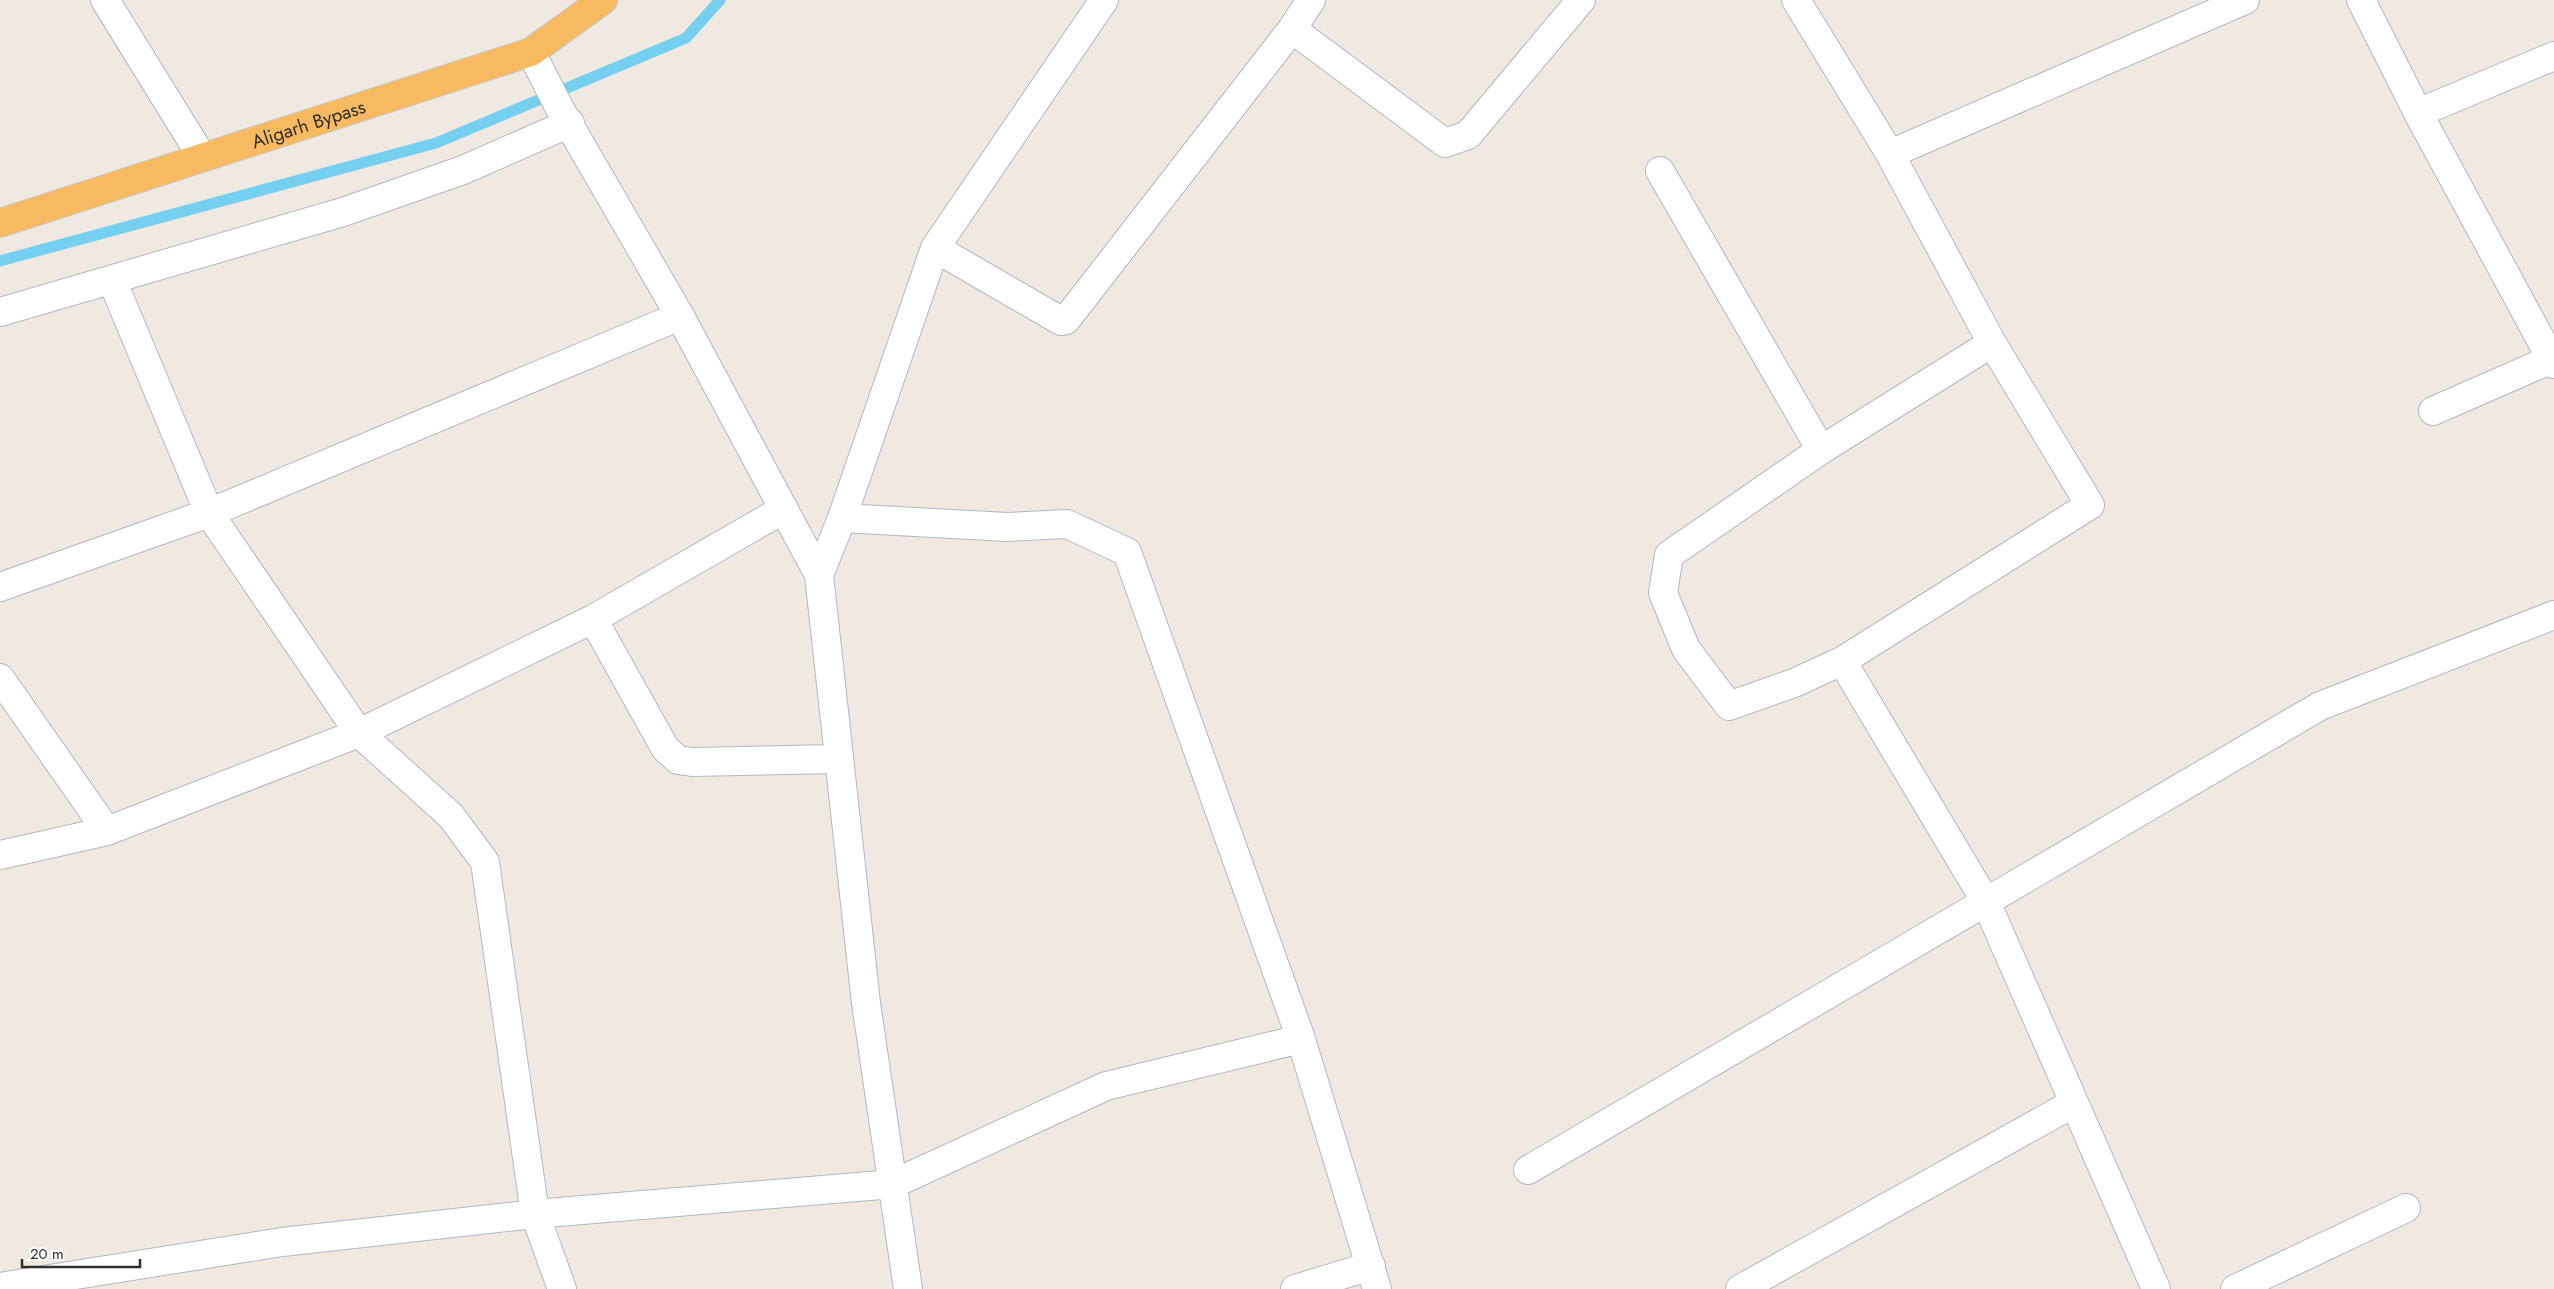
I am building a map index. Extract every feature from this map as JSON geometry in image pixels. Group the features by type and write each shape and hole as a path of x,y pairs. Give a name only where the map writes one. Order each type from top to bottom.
{"highway":[{"name":"Aligarh Bypass","path":"0,223 202,157 537,63 603,0"}],"street":[{"path":"105,0 202,157"},
{"path":"820,575 842,518 935,248 1104,0"},
{"path":"935,248 1061,321 1066,320 1292,29 1311,0"},
{"path":"1292,29 1445,143 1468,134 1581,0"},
{"path":"1796,0 1890,154 1992,343 2090,505 1842,661 1794,683 1729,706 1686,649 1663,593 1669,555 1821,450 1992,343"},
{"path":"1890,154 2245,0"},
{"path":"2361,0 2418,113 2553,360 2433,412"},
{"path":"2418,113 2554,56"},
{"path":"537,63 565,116 680,316 820,575 866,1003 908,1289"},
{"path":"0,312 343,212 463,170 565,116"},
{"path":"1660,171 1821,450"},
{"path":"112,280 209,513 359,733 451,816 485,862 535,1214 562,1289"},
{"path":"0,587 209,513 680,316"},
{"path":"0,855 107,831 359,733 593,618 784,509"},
{"path":"842,518 1007,526 1067,524 1126,552 1301,1039 1374,1278 1295,1289"},
{"path":"1528,1170 2320,706 2554,615"},
{"path":"593,618 665,748 678,760 692,762 840,759"},
{"path":"1842,661 1986,902 2156,1289"},
{"path":"0,678 107,831"},
{"path":"0,1287 282,1242 535,1214 892,1184 1106,1086 1301,1039"},
{"path":"1740,1289 2074,1103"},
{"path":"2234,1289 2406,1208"}],"waterway":[{"path":"0,261 436,143 686,38 720,0"}]}
